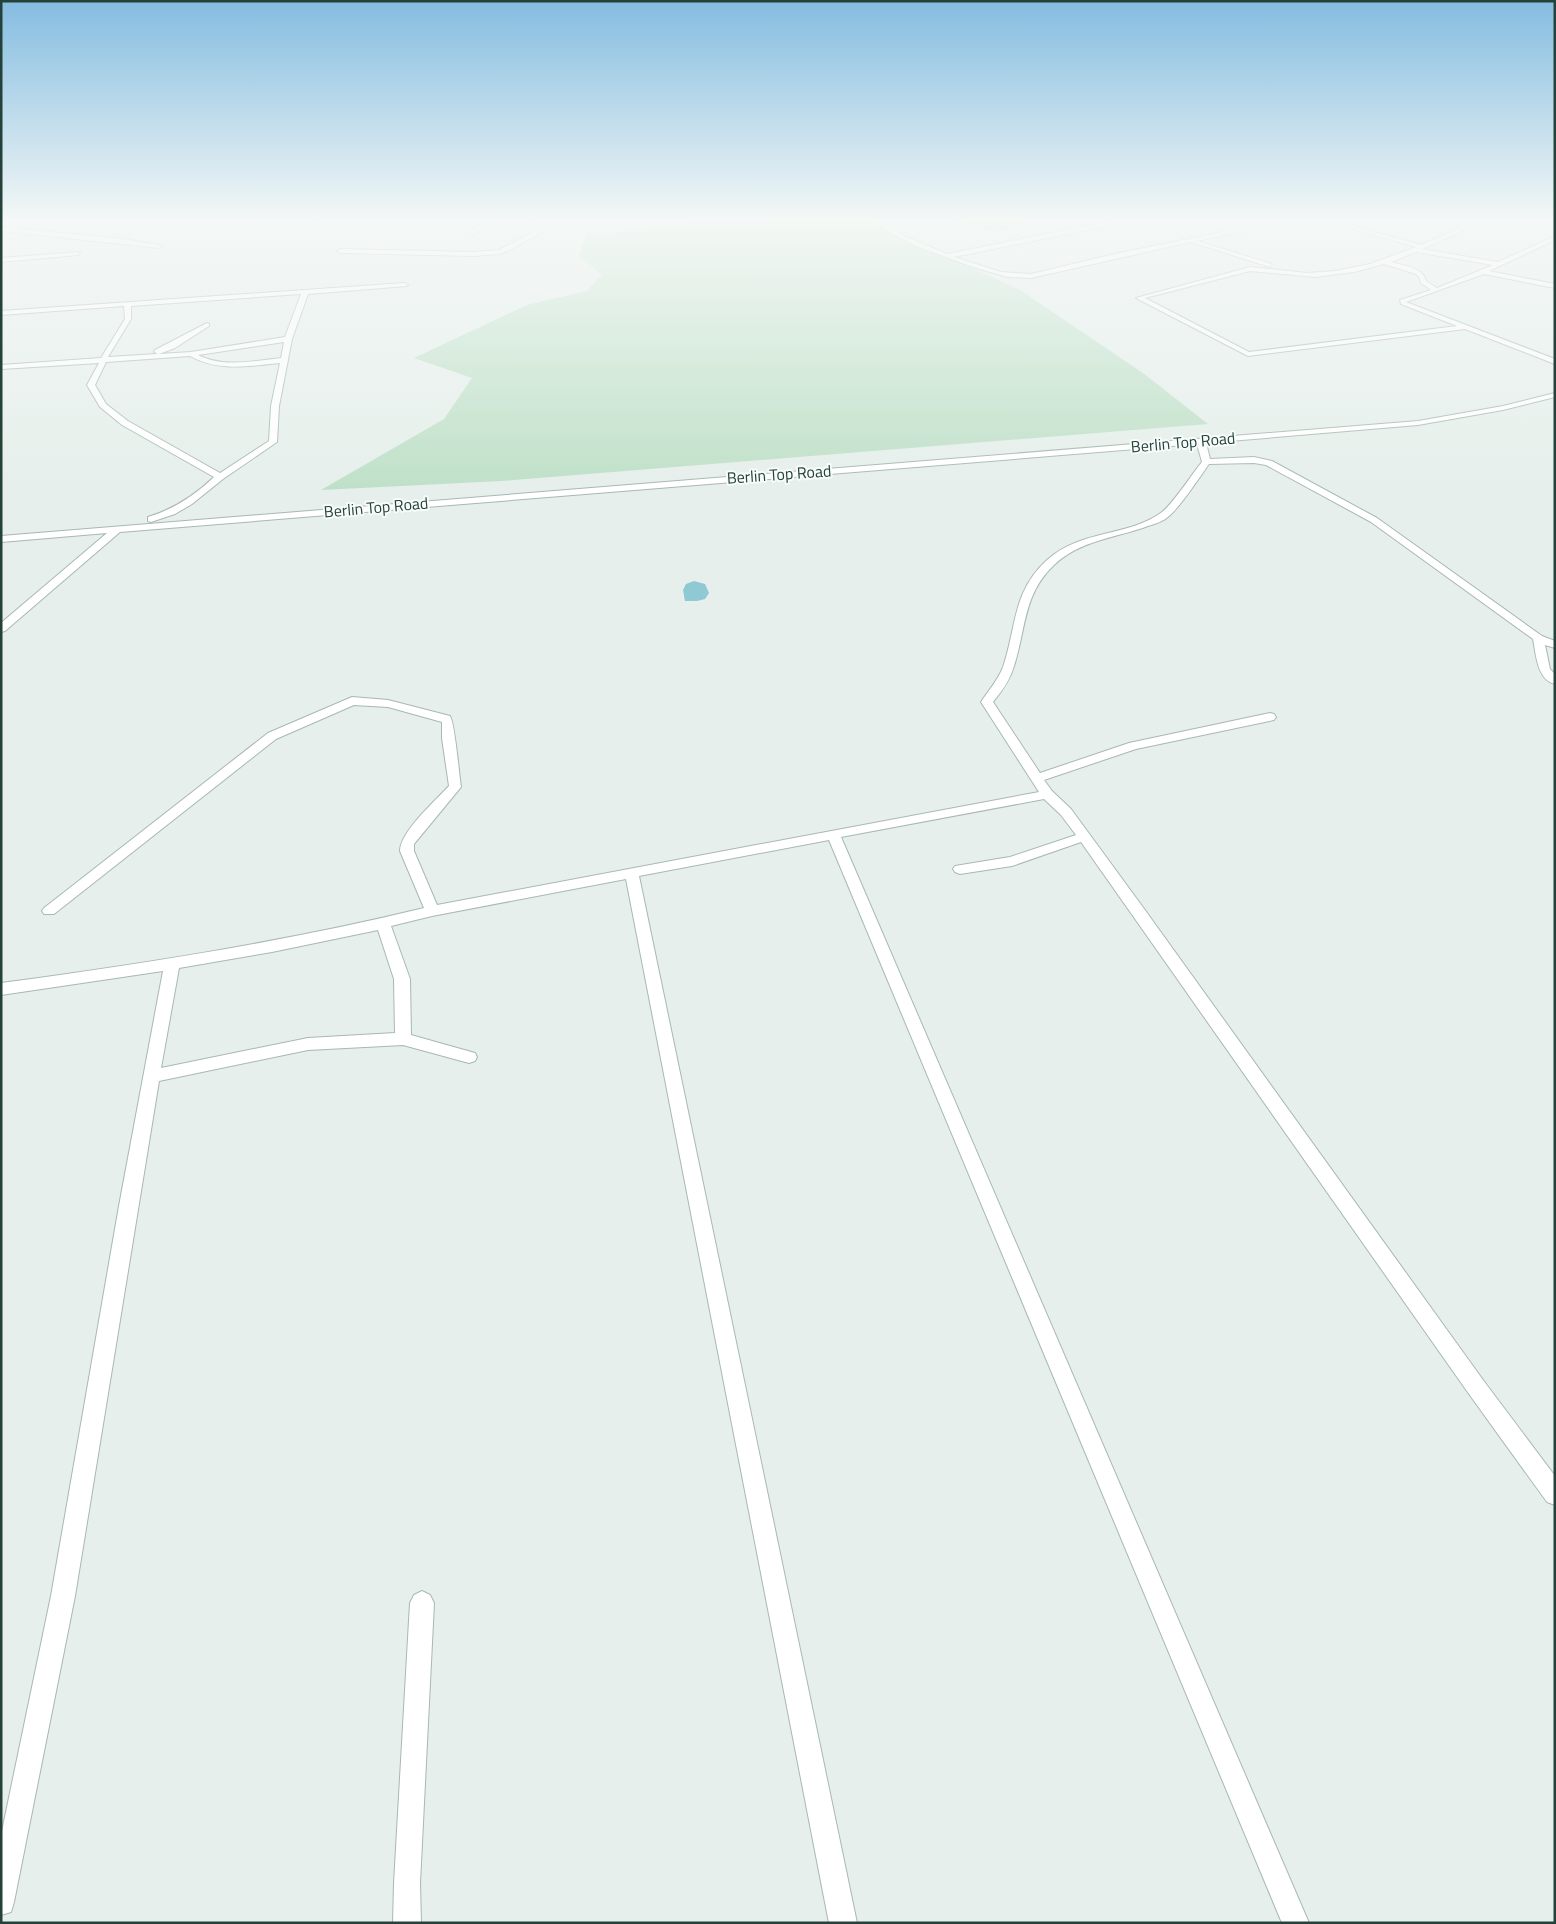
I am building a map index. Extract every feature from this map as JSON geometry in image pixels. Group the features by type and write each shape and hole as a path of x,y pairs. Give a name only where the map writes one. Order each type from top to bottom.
{"street":[{"path":"1,312 46,309"},
{"path":"127,309 128,319 102,361 92,385 103,405 125,423 220,477"},
{"path":"1,629 117,528 170,514 186,506 206,491 220,477 273,442 275,406 288,339 299,309"},
{"path":"1160,309 1248,354 1468,327"},
{"path":"1418,309 1555,362"},
{"path":"145,357 172,346 208,325"},
{"path":"1,367 191,354 217,349 262,345 288,339"},
{"path":"191,354 199,359 222,364 285,360"},
{"name":"Berlin Top Road","path":"1,539 1418,423 1503,408 1555,395"},
{"path":"1200,441 1206,462"},
{"path":"1206,462 1254,460 1275,466 1374,520 1538,638 1555,644"},
{"path":"1206,462 1166,514 1158,520 1078,545 1051,562 1034,583 1022,606 1011,661 999,688 987,702 1048,794 1066,812 1143,917 1471,1379 1555,1494"},
{"path":"1538,638 1545,670 1555,681"},
{"path":"49,912 272,736 352,701 360,701 398,705 446,719 448,722 448,738 455,787 410,837 407,844 407,851 432,912"},
{"path":"1037,778 1133,746 1270,718"},
{"path":"1,989 172,965 383,924 432,912 1048,794"},
{"path":"834,836 1296,1923"},
{"path":"960,869 1012,861 1083,837"},
{"path":"632,874 843,1923"},
{"path":"383,924 402,979 403,1040"},
{"path":"1,1902 63,1596 172,965"},
{"path":"152,1076 308,1044 403,1040 469,1057"},
{"path":"408,1923 407,1883 422,1603"}],"green space":[{"path":"519,309 1048,309 1143,373 1208,424 501,481 321,490 444,419 472,378 414,358"}],"water":[{"path":"694,581 705,584 709,593 705,599 685,601 683,590 686,584"}]}
